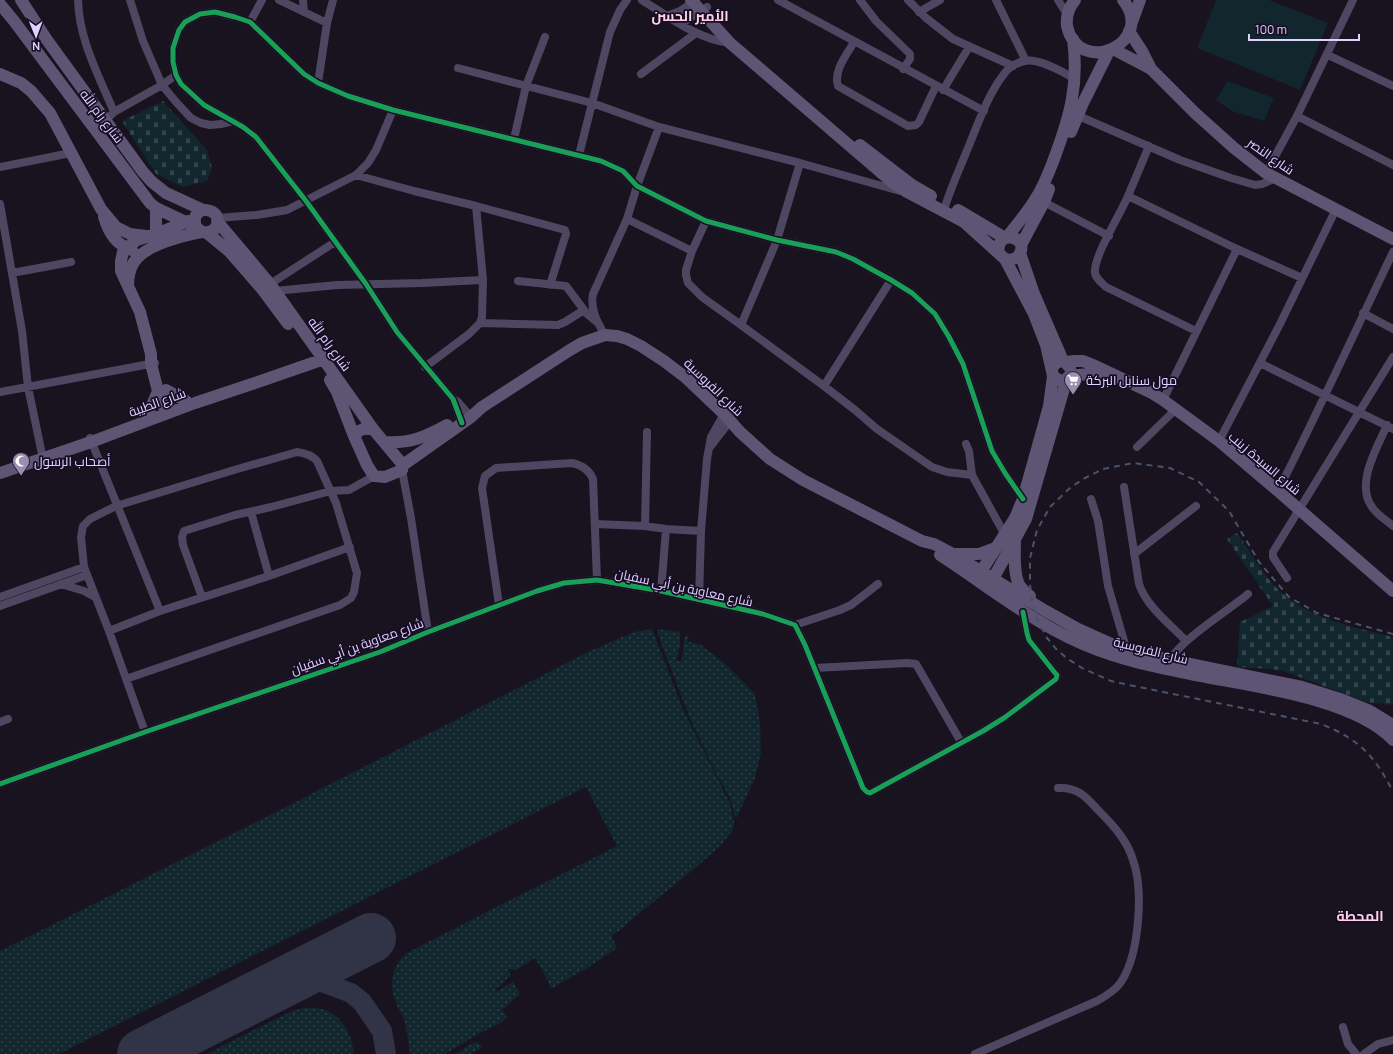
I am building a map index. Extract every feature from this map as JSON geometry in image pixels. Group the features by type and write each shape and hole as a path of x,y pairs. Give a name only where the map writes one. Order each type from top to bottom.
{"street":[{"name":"شارع رام الله","path":"21,0 47,40 110,116 132,158 152,182 229,250 269,288"},
{"path":"31,0 47,40"},
{"path":"78,0 79,19 86,45 110,116 176,75"},
{"path":"130,0 143,41 162,85 176,102 195,120 210,125 233,121"},
{"path":"250,22 262,0"},
{"path":"279,0 327,23"},
{"path":"304,0 304,12"},
{"path":"318,83 327,23 333,0"},
{"path":"579,155 610,32 620,10 627,0"},
{"path":"642,0 696,33 714,41 730,44"},
{"path":"778,0 903,69 984,111"},
{"path":"860,0 876,21 910,54 910,59 903,69"},
{"path":"908,0 919,12 946,34 969,47 1013,66"},
{"path":"919,12 940,0"},
{"path":"996,0 1026,61"},
{"path":"1058,0 1067,14"},
{"path":"1075,0 1067,14 1069,31 1073,39 1080,46 1089,51 1099,52 1111,50 1123,42 1130,29 1140,0"},
{"path":"1123,0 1127,5 1131,16 1130,29"},
{"path":"1074,114 1180,160 1251,184 1262,184 1271,176 1297,116 1328,55 1353,0"},
{"path":"667,16 698,3"},
{"path":"681,24 698,3"},
{"path":"698,3 730,44 892,182 907,192"},
{"path":"698,3 737,40 868,151 912,185 945,207 1002,256 1014,259 1021,249 1074,114 1082,103 1111,50"},
{"name":"شارع رام الله","path":"0,4 143,195 156,208 198,224"},
{"path":"0,12 14,21"},
{"path":"465,417 458,402 452,399 397,332 366,284 334,242 306,201 256,137 199,100 181,84 176,75 173,62 173,48 179,30 192,17 200,14 215,12 250,22 304,74 318,83 361,101 601,161 623,171 637,186 706,222 777,240 836,252 853,259 891,280 912,294 935,314 949,337 963,364 992,451 1023,499"},
{"name":"شارع النصر","path":"1130,29 1151,70"},
{"path":"641,74 696,33"},
{"path":"514,139 526,86 545,37"},
{"path":"1073,39 1076,66 1074,114"},
{"path":"854,42 839,68 836,79 838,86 908,126 916,125 919,122 939,88 969,47"},
{"name":"شارع النصر","path":"1111,50 1151,70 1195,113 1234,148 1271,176 1393,239"},
{"path":"1328,55 1393,85"},
{"path":"945,207 984,111 997,83 1005,73 1013,66 1026,61 1040,63 1061,71 1075,80"},
{"path":"1061,71 1070,70 1076,66"},
{"path":"458,68 592,103 659,127 907,192 984,224 1006,238 1010,237 1017,239 1034,294 1064,362 1070,367 1068,377 1050,420 1015,518 1010,537 990,583"},
{"path":"0,74 21,83 31,91 50,113 101,209 108,231 119,245 137,250 153,239 198,224 214,229 217,219 214,213 209,210 198,224 185,235 153,239 123,232 116,227 101,209"},
{"path":"217,219 287,210 356,175 368,162 376,150 393,110"},
{"path":"1297,116 1393,165"},
{"path":"598,324 592,302 593,294 627,219 637,186 659,127"},
{"path":"1149,146 1128,196 1097,259 1095,272 1099,280 1106,287 1196,331"},
{"path":"0,167 71,153"},
{"path":"741,325 777,240 800,163"},
{"path":"356,175 565,230 566,234 550,285"},
{"path":"1128,196 1302,278"},
{"path":"1040,200 1108,236"},
{"path":"953,554 979,554 995,548 1010,537 1026,519 1030,508 1050,420 1052,372 1046,345 1034,314 1002,256 999,246 1040,200"},
{"path":"0,204 22,331 28,387 42,456"},
{"path":"425,367 469,334 480,323 482,317 482,280 476,206"},
{"path":"128,287 128,275 134,261 153,239 156,208"},
{"path":"1219,441 1260,363 1336,210"},
{"name":"شارع رام الله","path":"217,219 269,288 318,357 402,467"},
{"path":"627,219 692,251"},
{"path":"706,222 692,251 686,270 688,283 702,297 824,386 877,429 932,467 947,472 972,475"},
{"path":"269,288 334,242"},
{"path":"126,248 122,257 121,271 140,312 153,360 169,409"},
{"path":"1163,400 1238,249"},
{"path":"1278,490 1326,395 1363,313 1393,252"},
{"path":"12,273 71,262"},
{"path":"269,288 482,280"},
{"path":"824,386 891,280"},
{"path":"518,282 563,285 568,288 584,310 598,324 605,335"},
{"path":"480,323 558,324 565,322 584,310"},
{"path":"1363,313 1393,329"},
{"name":"شارع الفروسية","path":"384,442 394,443 413,441 430,434 482,407 582,343 605,335 617,336 641,346 664,360 685,377 740,432 770,459 803,480 922,541 934,544 953,554 990,583 1042,616 1065,636 1092,648 1129,661 1169,665 1273,680 1302,687 1343,700 1368,710 1393,725"},
{"name":"شارع رام الله","path":"318,357 337,392 367,466 374,476"},
{"name":"شارع الطيبة","path":"90,439 147,414 169,409 186,401 250,381 318,357"},
{"name":"شارع الطيبة","path":"0,473 169,409 318,357"},
{"path":"1287,578 1272,557 1273,552 1393,357"},
{"path":"0,392 153,360"},
{"name":"شارع السيدة زينب","path":"1064,362 1083,361 1150,392 1176,409 1219,441 1278,490 1393,591"},
{"path":"1052,372 1057,362 1064,362"},
{"path":"1260,363 1390,427 1368,468 1366,478 1368,500 1373,509 1393,526"},
{"path":"1052,372 1060,380 1068,377 1109,372"},
{"path":"162,390 186,401"},
{"path":"147,414 162,390"},
{"path":"1137,447 1176,409"},
{"name":"شارع الفروسية","path":"374,476 385,477 402,467 465,417"},
{"path":"699,600 707,459 710,447 727,418"},
{"path":"354,436 359,431 373,429"},
{"path":"646,526 647,432"},
{"path":"90,439 160,612"},
{"path":"966,444 969,451 972,475 1010,537 1018,582 1042,616"},
{"path":"126,679 346,602 351,598 356,584 357,573 350,546 331,491 318,461 309,454 298,452 116,506 90,519 83,526 80,537 85,571 109,631 126,679 145,732"},
{"name":"شارع الطيبة","path":"0,467 42,456"},
{"path":"499,605 482,488 485,476 496,468 572,463 580,465 590,472 593,479 597,580"},
{"path":"402,467 428,632"},
{"path":"202,597 183,544 182,537 184,531 221,518 251,512 331,491 349,490 374,476"},
{"path":"1124,487 1141,592 1147,601 1186,641"},
{"path":"1091,499 1099,528 1108,586 1127,651"},
{"path":"1134,554 1196,506"},
{"path":"251,512 269,576"},
{"path":"595,524 646,526 666,529 702,531"},
{"path":"661,592 666,529"},
{"name":"شارع الفروسية","path":"922,541 929,549 979,575"},
{"path":"109,631 202,597 269,576 350,546"},
{"path":"979,575 995,548"},
{"path":"0,606 61,584 85,571"},
{"path":"0,597 85,571"},
{"name":"شارع معاوية بن أبي سفيان","path":"0,784 145,732 380,652 499,605 564,583 597,580 763,614 795,625"},
{"name":"شارع الفروسية","path":"990,583 1023,612 1042,616 1078,629 1127,651 1169,665 1293,694 1332,706 1376,725 1386,732 1393,740"},
{"path":"61,584 84,591 95,597"},
{"path":"878,584 851,605 795,625 815,668 864,788 870,793 983,731 1004,718 1056,679 1057,675 1029,640 1023,612"},
{"path":"1169,665 1186,641 1248,594"},
{"path":"815,668 907,663 916,664 961,742"},
{"path":"976,1054 1097,1001 1120,984 1130,963 1136,934 1139,893 1136,870 1129,849 1117,830 1082,794 1070,788 1058,788"},
{"path":"1343,1027 1348,1044 1356,1054"},
{"path":"1364,1054 1378,1044 1393,1040"}],"green space":[{"path":"1216,0 1269,0 1328,23 1300,90 1197,48"},
{"path":"1227,81 1274,98 1264,121 1232,111 1216,100"},
{"path":"163,101 207,150 212,168 207,181 183,187 156,174 122,121"},
{"path":"1237,533 1272,583 1284,595 1298,605 1328,619 1393,637 1393,705 1366,702 1283,671 1237,667 1240,622 1273,606 1227,539"},
{"path":"652,629 683,709 730,803 734,821 733,830 721,845 700,864 621,930 613,934 612,937 617,948 586,969 551,989 535,958 516,970 509,969 509,973 511,975 495,990 495,992 513,982 520,994 502,1010 507,1017 499,1024 480,1033 445,1054 410,1054 403,1017 395,1000 392,988 393,975 401,958 422,945 617,846 586,787 59,1054 0,1054 0,951 276,812 588,652 634,632"},
{"path":"657,629 680,632 680,646 676,661 682,661 684,639 689,633 687,641 701,645 729,667 755,694 760,724 761,753 755,778 736,819 729,796 718,777 690,719"},
{"path":"304,1008 325,1010 338,1018 351,1038 354,1054 206,1054 292,1011"},
{"path":"478,1042 482,1048 471,1054 454,1054 474,1043"}],"taxiway":[{"path":"280,984 319,981 351,993 362,1002 382,1031 386,1054"}],"runway":[{"path":"142,1054 371,938"}],"railway":[{"path":"1393,634 1317,613 1289,597 1259,562 1229,511 1199,482 1170,468 1133,463 1103,469 1071,487 1050,507 1037,530 1030,558 1031,596 1038,621 1047,638 1057,650 1068,659 1082,668 1111,681 1321,724 1346,736 1364,750 1380,768 1393,792"}],"cycle path":[{"path":"462,423 453,399 397,332 366,284 306,201 256,137 243,127 204,105 181,84 176,75 173,62 173,48 179,30 185,22 200,14 215,12 250,22 304,74 318,83 348,96 393,110 601,161 623,171 637,186 706,221 777,240 836,252 853,259 891,280 912,293 935,314 949,337 963,364 992,451 1023,499"},
{"path":"0,784 145,732 380,652 428,632 537,591 564,583 597,580 661,591 763,614 795,625 805,645 863,788 870,793 983,731 1004,718 1056,679 1057,675 1029,640 1023,612"}],"place":[{"name":"مول سنابل البركة","path":"1073,395"},
{"name":"أصحاب الرسول","path":"21,476"}],"district":[{"name":"الأمير الحسن","path":"690,15"},
{"name":"المحطة","path":"1360,915"}]}
